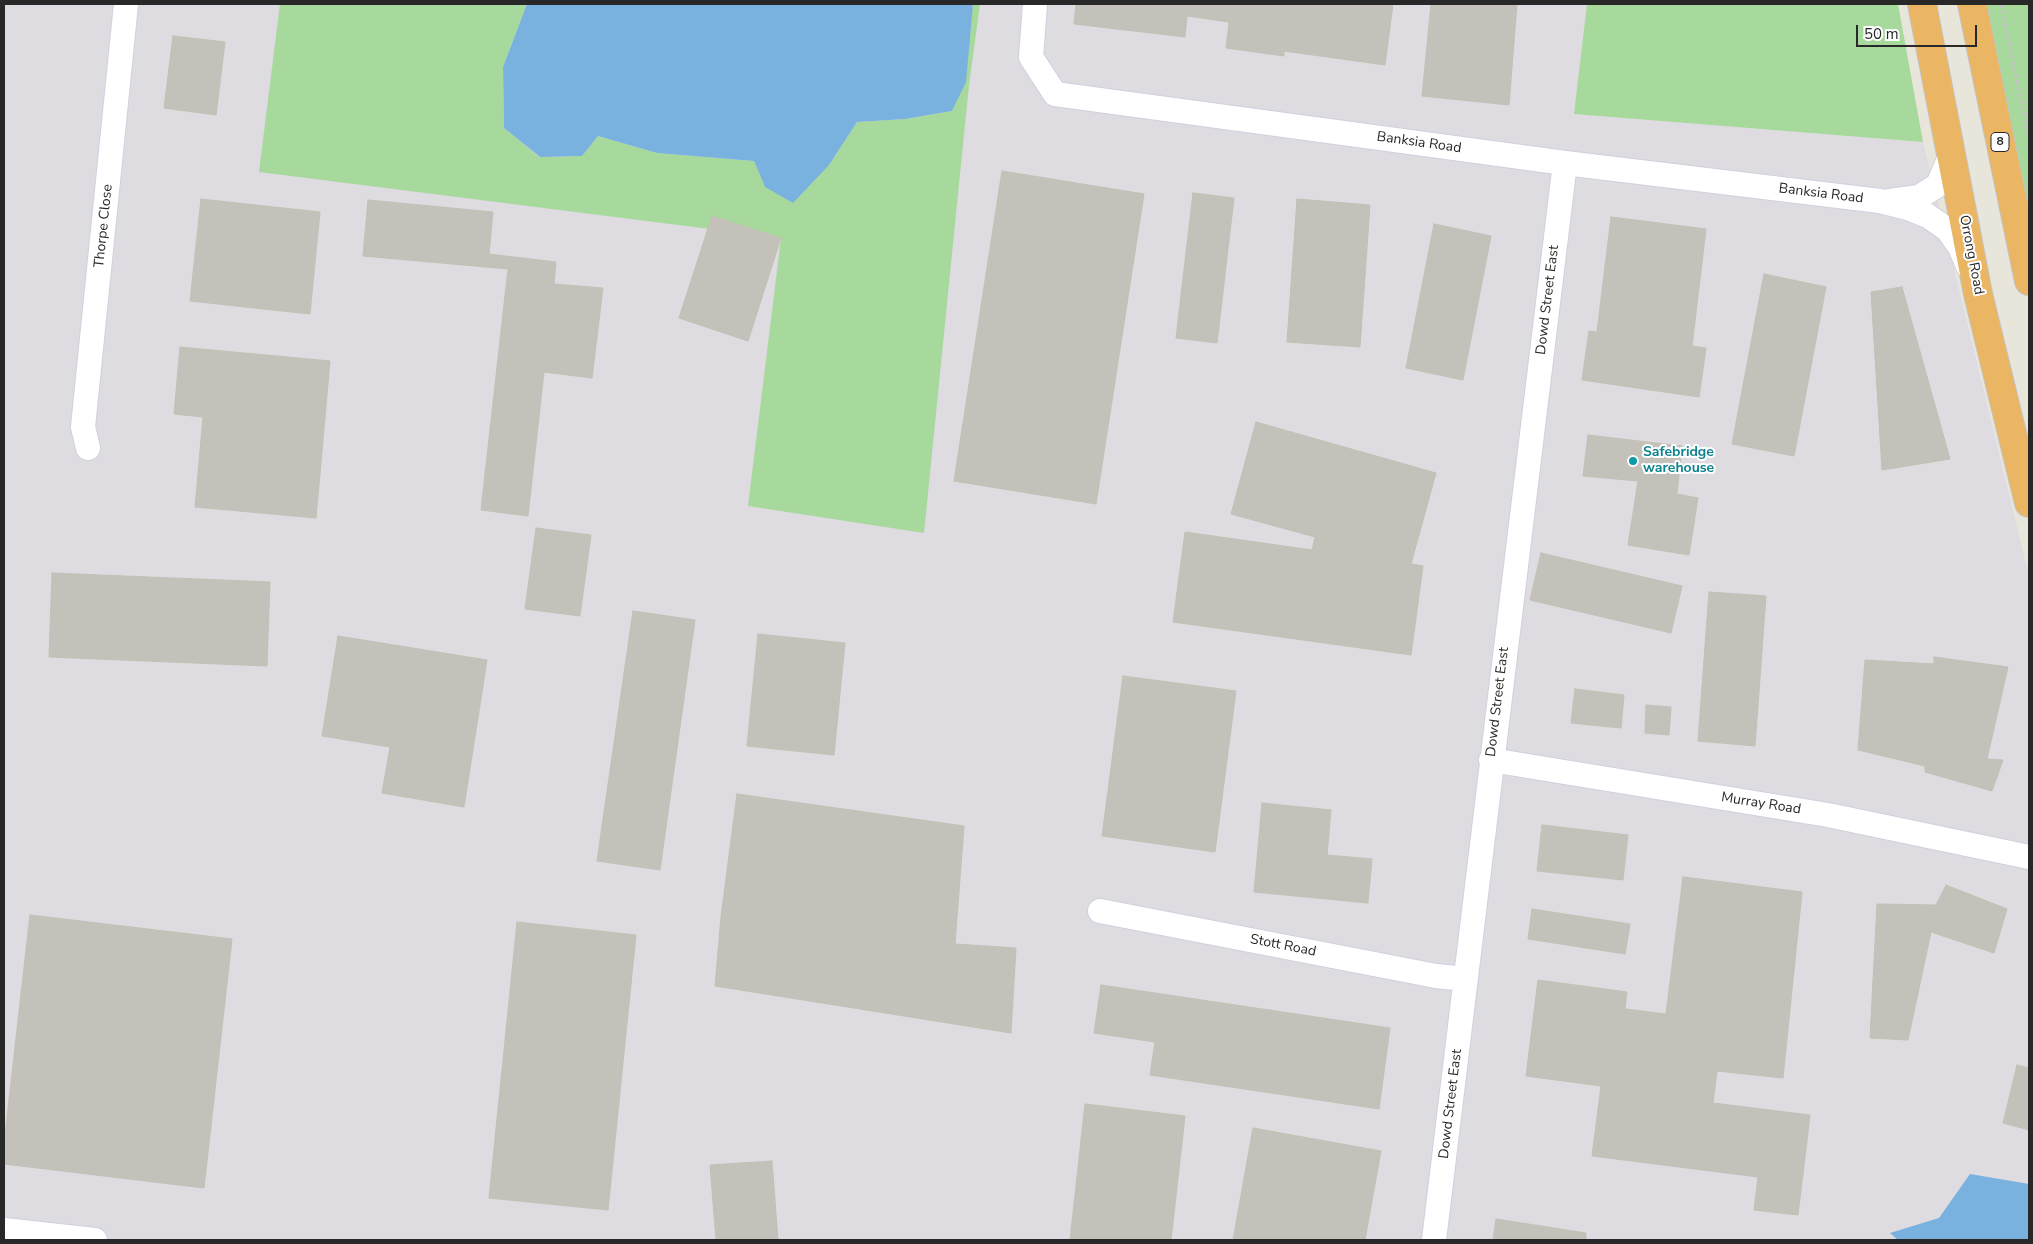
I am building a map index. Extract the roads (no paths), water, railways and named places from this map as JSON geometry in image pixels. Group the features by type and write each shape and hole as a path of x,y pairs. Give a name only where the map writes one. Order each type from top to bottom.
{"highway":[{"name":"Orrong Road","path":"1922,4 1978,294 2029,504"},
{"name":"8","path":"1972,4 2029,280"}],"street":[{"name":"Thorpe Close","path":"88,448 83,427 126,4"},
{"name":"Banksia Road","path":"1035,4 1031,57 1054,94 1565,163 1880,201 1899,201 1919,197 1938,184 1952,152"},
{"name":"Dowd Street East","path":"1434,1240 1565,163"},
{"name":"Banksia Road","path":"1880,201 1908,208 1928,216 1948,230 1960,247 1978,294"},
{"name":"Murray Road","path":"1491,760 1828,815 2029,857"},
{"name":"Stott Road","path":"1100,911 1426,974 1466,979"},
{"path":"4,1230 95,1240"}],"water":[{"path":"527,4 973,4 966,82 952,111 905,119 857,122 829,165 793,203 765,187 754,161 657,153 598,136 582,156 540,157 504,128 503,67"},
{"path":"1970,1174 2029,1184 2029,1240 1898,1240 1890,1233 1939,1218"}],"place":[{"name":"Safebridge warehouse","path":"1633,461"}]}
